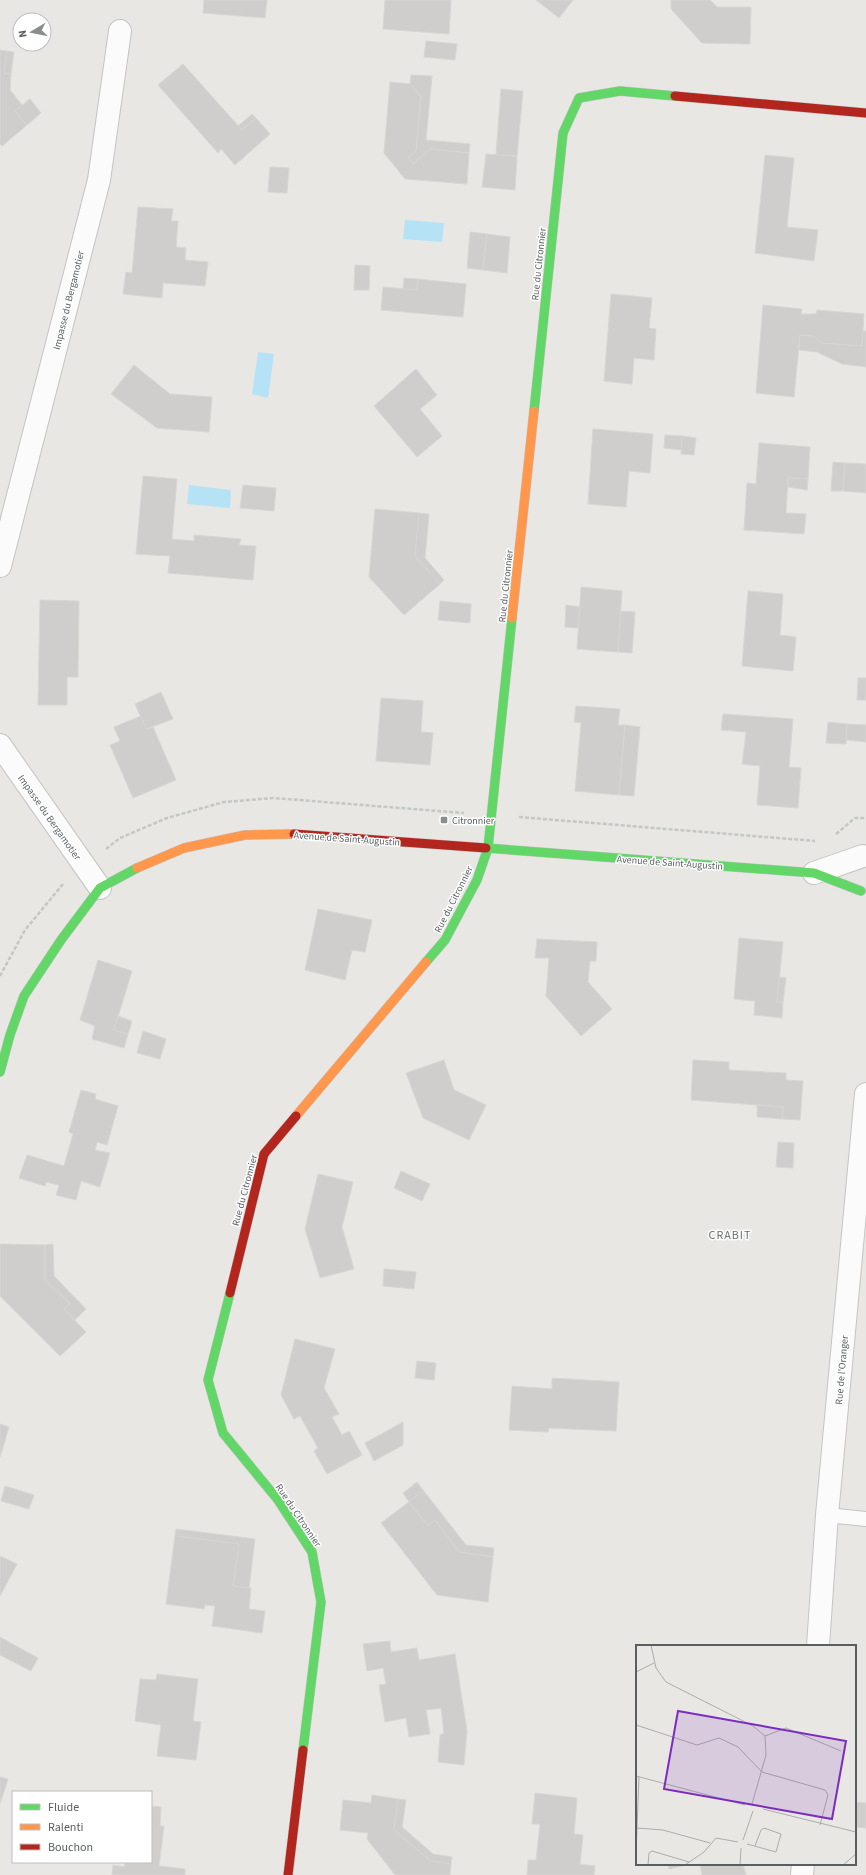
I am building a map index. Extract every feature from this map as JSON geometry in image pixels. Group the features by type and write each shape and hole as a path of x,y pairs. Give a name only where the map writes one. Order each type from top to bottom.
{"street":[{"name":"Impasse du Bergamotier","path":"0,566 99,180 120,31"},
{"name":"Rue du Citronnier","path":"288,1875 321,1602 312,1552 278,1500 223,1433 208,1380 264,1154 445,940 477,880 488,848 563,133 579,98 620,91 866,113"},
{"name":"Impasse du Bergamotier","path":"0,746 100,888"},
{"name":"Avenue de Saint-Augustin","path":"0,1072 5,1033 24,996 61,940 100,888 134,869 184,848 245,835 306,834 814,873 863,895"},
{"name":"Avenue de Saint-Augustin","path":"814,873 865,855"},
{"path":"863,895 858,876 858,868 865,855"},
{"name":"Rue de l'Oranger","path":"818,1645 828,1515 866,1094"},
{"path":"802,1875 803,1865"}],"lane":[{"path":"828,1515 866,1519"}],"water":[{"path":"405,220 444,223 442,242 403,239"},
{"path":"258,352 274,354 268,398 252,394"},
{"path":"189,485 231,490 230,508 187,504"}],"building":[{"path":"204,0 267,0 265,18 203,13"},
{"path":"385,0 451,0 449,34 383,29"},
{"path":"536,0 573,0 559,18"},
{"path":"671,0 710,0 717,7 751,7 750,44 702,43 671,9"},
{"path":"426,41 457,44 455,60 424,57"},
{"path":"0,50 7,51 4,73 11,74 10,90 22,105 15,111 27,125 2,146 0,144"},
{"path":"7,51 14,52 11,74 4,73"},
{"path":"183,64 242,130 256,118 270,134 235,165 221,149 218,153 158,85"},
{"path":"411,75 432,76 426,140 470,144 469,153 430,149 413,164 408,158 416,151 421,96 410,84"},
{"path":"390,82 410,84 421,96 416,151 408,158 413,164 430,149 469,153 467,184 405,179 384,153"},
{"path":"501,89 523,91 517,156 496,155"},
{"path":"30,99 41,113 27,125 15,111"},
{"path":"252,114 256,118 242,130 238,126"},
{"path":"486,154 517,156 515,190 482,187"},
{"path":"765,155 794,158 787,227 818,230 814,261 755,253"},
{"path":"270,167 289,168 287,193 268,192"},
{"path":"138,207 173,209 171,221 178,221 176,247 186,248 185,260 208,262 205,286 163,283 162,298 123,294 126,272 132,273"},
{"path":"470,232 487,234 483,270 467,268"},
{"path":"487,234 510,237 507,273 483,270"},
{"path":"355,265 370,266 369,290 354,290"},
{"path":"404,278 418,279 417,290 403,289"},
{"path":"418,279 466,284 463,317 381,310 383,287 417,290"},
{"path":"611,294 652,298 649,328 656,329 654,360 634,358 632,384 604,381"},
{"path":"763,305 802,309 801,314 816,314 817,310 864,314 862,346 821,343 813,336 800,335 794,397 756,393"},
{"path":"863,331 866,331 866,367 842,364 817,352 799,350 800,335 813,336 821,343 862,346"},
{"path":"134,365 170,394 212,397 209,432 157,428 111,394"},
{"path":"416,369 437,395 420,409 442,436 417,457 374,406"},
{"path":"593,429 653,434 650,473 629,471 626,507 588,504"},
{"path":"665,435 682,436 682,450 664,448"},
{"path":"682,436 696,438 694,455 681,454"},
{"path":"759,443 810,447 808,479 788,478 786,513 806,514 804,534 744,530 747,483 756,484"},
{"path":"833,462 845,463 843,491 831,491"},
{"path":"845,463 866,464 866,493 843,491"},
{"path":"143,476 177,479 172,539 194,541 194,535 241,539 239,545 256,546 253,580 168,573 170,556 136,554"},
{"path":"788,478 808,479 807,490 788,487"},
{"path":"243,485 276,488 274,511 240,508"},
{"path":"375,509 419,513 415,556 440,584 404,615 369,577"},
{"path":"419,513 429,514 425,558 444,580 440,584 415,556"},
{"path":"581,587 622,591 618,652 577,649"},
{"path":"748,591 783,594 780,635 796,637 793,671 742,666"},
{"path":"40,600 79,601 78,677 67,677 67,705 38,705"},
{"path":"440,601 471,604 470,623 438,620"},
{"path":"566,605 580,607 578,628 565,627"},
{"path":"621,611 635,612 632,653 618,652"},
{"path":"858,678 866,678 866,700 857,700"},
{"path":"161,692 173,719 146,729 135,704"},
{"path":"381,698 423,701 421,732 433,733 430,765 376,761"},
{"path":"576,706 620,709 618,725 625,725 619,795 575,791 581,723 574,722"},
{"path":"723,714 793,719 789,767 801,768 798,808 757,805 760,766 742,764 746,732 721,730"},
{"path":"141,716 146,729 153,727 176,780 133,798 110,745 120,741 114,727"},
{"path":"828,722 847,724 846,744 826,743"},
{"path":"847,724 866,725 866,742 846,740"},
{"path":"625,725 640,727 634,796 619,795"},
{"path":"318,909 372,920 365,952 352,950 345,980 305,970"},
{"path":"739,938 783,942 777,1002 783,1002 782,1018 754,1015 755,1001 734,999"},
{"path":"537,939 597,942 596,961 590,961 588,982 612,1009 581,1036 546,996 549,958 535,958"},
{"path":"98,960 132,971 114,1030 128,1034 124,1048 92,1039 95,1026 80,1020"},
{"path":"779,977 786,978 783,1002 777,1002"},
{"path":"118,1016 132,1021 128,1034 114,1030"},
{"path":"143,1031 166,1039 160,1059 137,1053"},
{"path":"444,1060 454,1090 486,1105 469,1140 423,1118 406,1073"},
{"path":"693,1060 729,1062 729,1070 786,1073 786,1080 803,1081 800,1120 782,1119 783,1107 691,1100"},
{"path":"81,1090 96,1094 95,1099 118,1106 107,1145 97,1142 95,1150 110,1153 100,1187 81,1181 76,1200 56,1195 59,1185 46,1182 45,1186 19,1178 27,1155 64,1166 73,1134 69,1132"},
{"path":"757,1105 783,1107 782,1119 757,1117"},
{"path":"778,1142 794,1143 793,1168 776,1167"},
{"path":"401,1171 430,1184 422,1201 394,1188"},
{"path":"318,1174 353,1182 342,1227 354,1269 320,1278 305,1229"},
{"path":"0,1244 45,1245 45,1280 70,1303 64,1309 86,1332 60,1356 0,1296"},
{"path":"53,1244 54,1276 86,1309 75,1320 64,1309 70,1303 45,1280 45,1245"},
{"path":"384,1269 416,1272 414,1289 383,1286"},
{"path":"295,1339 335,1349 324,1388 339,1414 332,1417 342,1435 349,1431 362,1455 327,1474 314,1451 318,1448 300,1416 294,1419 281,1395"},
{"path":"417,1361 436,1363 434,1380 415,1378"},
{"path":"552,1378 619,1382 616,1431 549,1428 548,1432 509,1430 512,1386 552,1389"},
{"path":"403,1422 403,1445 374,1461 365,1443"},
{"path":"0,1424 9,1427 0,1457"},
{"path":"417,1482 423,1490 409,1502 403,1493"},
{"path":"5,1486 34,1495 29,1509 1,1501"},
{"path":"423,1490 466,1545 494,1548 493,1557 459,1552 435,1520 428,1526 409,1502"},
{"path":"409,1502 428,1526 435,1520 459,1552 493,1557 488,1602 437,1595 381,1523"},
{"path":"176,1529 255,1539 249,1588 233,1586 239,1544 175,1536"},
{"path":"175,1536 239,1544 233,1586 251,1588 249,1609 265,1611 262,1633 212,1626 215,1606 205,1605 204,1609 166,1604"},
{"path":"0,1556 17,1564 0,1596"},
{"path":"0,1637 38,1658 31,1671 0,1655"},
{"path":"390,1641 391,1652 417,1648 419,1660 455,1654 467,1731 464,1765 438,1762 440,1735 444,1733 441,1708 426,1710 430,1734 409,1737 406,1718 385,1722 379,1685 386,1684 383,1668 367,1671 363,1644"},
{"path":"157,1674 198,1679 193,1721 201,1722 196,1760 157,1756 161,1725 135,1721 140,1679 156,1680"},
{"path":"0,1777 8,1779 0,1804"},
{"path":"535,1793 577,1798 574,1834 583,1835 580,1864 595,1866 594,1875 527,1875 528,1860 536,1860 540,1824 532,1824"},
{"path":"372,1795 398,1799 394,1830 431,1861 451,1864 450,1875 395,1875 367,1839 368,1833 340,1830 343,1800 371,1803"},
{"path":"398,1799 406,1800 402,1827 433,1854 452,1857 451,1864 431,1861 394,1830"},
{"path":"856,1802 866,1803 866,1828 856,1827"},
{"path":"152,1806 161,1807 160,1826 164,1826 159,1866 185,1869 185,1875 112,1875 113,1865 124,1867 125,1863 152,1863"},
{"path":"668,1865 686,1865 669,1869"},
{"path":"700,1865 743,1865 746,1875 702,1875"}],"traffic: fast":[{"path":"534,411 563,133 579,98 620,91 675,96"},
{"path":"426,962 445,940 477,880 488,848 512,618"},
{"path":"486,848 814,873 861,891"},
{"path":"0,1072 10,1035 24,996 61,940 100,888 137,868"},
{"path":"230,1293 208,1380 223,1433 278,1500 312,1552 321,1602 303,1750"}],"traffic: slow":[{"path":"512,618 534,411"},
{"path":"137,868 184,848 245,835 294,834"},
{"path":"296,1116 426,962"}],"traffic: jam":[{"path":"675,96 866,113"},
{"path":"294,834 486,848"},
{"path":"230,1293 264,1154 296,1116"},
{"path":"288,1875 303,1750"}],"place":[{"name":"Citronnier","path":"444,820"}],"district":[{"name":"CRABIT","path":"730,1235"}]}
